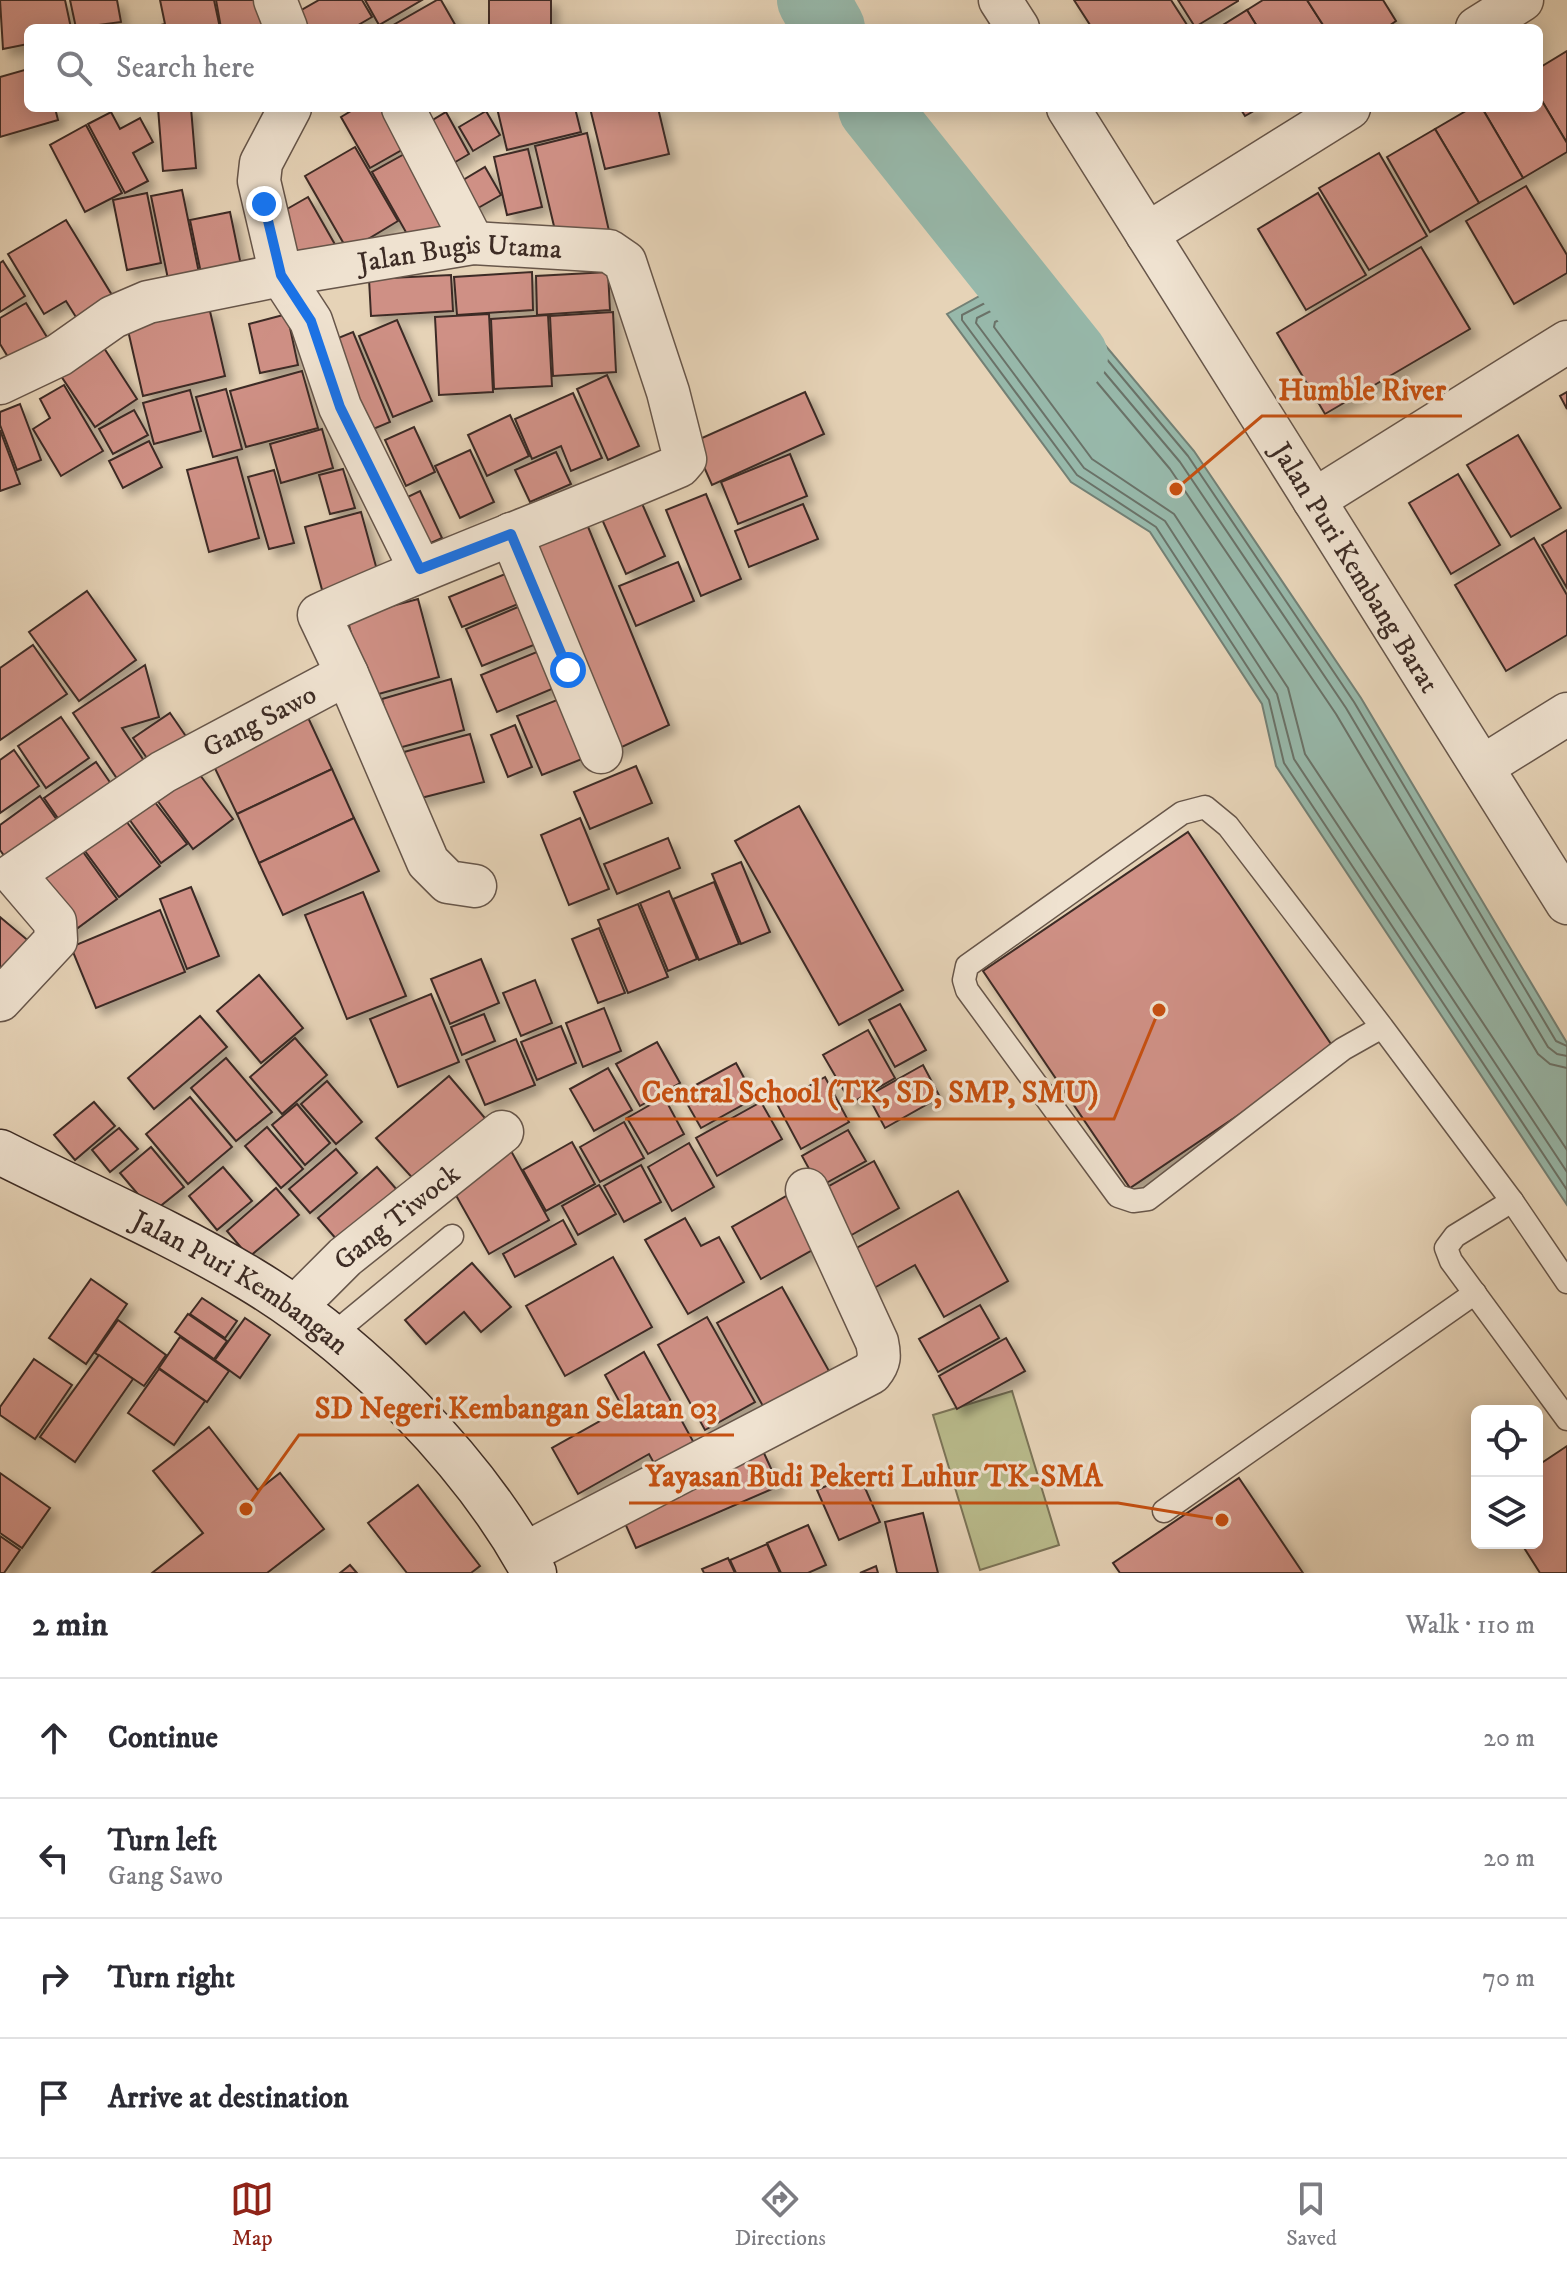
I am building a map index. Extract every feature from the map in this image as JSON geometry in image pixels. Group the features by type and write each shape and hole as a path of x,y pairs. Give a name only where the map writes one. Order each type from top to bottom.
{"main road":[{"name":"Jalan Puri Kembangan","path":"0,1152 248,1277 332,1335 402,1402 462,1468 529,1563"}],"street":[{"path":"275,0 284,24"},
{"path":"1000,0 1015,24"},
{"path":"1483,24 1522,0"},
{"path":"288,112 261,163 259,181 281,275 311,321 340,407 420,569"},
{"path":"405,112 473,243"},
{"name":"Jalan Puri Kembang Barat","path":"1071,112 1567,903"},
{"path":"1147,234 1343,112"},
{"name":"Jalan Bugis Utama","path":"0,383 59,355 113,317 148,302 281,275 473,243 609,251 625,262 668,392 685,459 679,466 587,506"},
{"path":"1314,500 1567,342"},
{"name":"Gang Sawo","path":"0,1000 56,940 57,931 55,922 7,868 163,772 347,674 319,615 420,569 587,506"},
{"path":"511,534 601,752"},
{"path":"347,674 428,862 448,882 475,886"},
{"path":"1482,767 1567,714"},
{"name":"Gang Tiwock","path":"295,1307 345,1257 502,1132"},
{"path":"529,1563 871,1373 877,1366 880,1358 877,1342 807,1190"}],"lane":[{"path":"1382,1027 1343,1049 1148,1199 1133,1201 1118,1196 967,990 964,980 967,966 979,957 1182,813 1205,807 1228,826 1382,1027 1512,1201 1567,1282"},
{"path":"1512,1201 1455,1236 1446,1248 1567,1419"},
{"path":"332,1335 452,1236"},
{"path":"1164,1511 1475,1293"}],"green space":[{"path":"1012,1391 1059,1545 980,1570 933,1415"}],"water":[{"path":"1037,264 1194,451 1361,698 1567,1043 1567,1205 1276,766 1262,704 1150,532 1071,482 947,314"}],"building":[{"path":"0,0 65,0 70,24 24,24 24,45 3,49"},
{"path":"70,0 117,0 121,22 75,24"},
{"path":"160,0 214,0 219,24 165,24"},
{"path":"216,0 260,0 265,24 220,24"},
{"path":"319,0 362,0 372,17 360,24 286,24 284,20"},
{"path":"365,0 422,0 381,24"},
{"path":"441,0 455,24 395,24"},
{"path":"489,0 551,0 551,24 489,24"},
{"path":"1074,0 1171,0 1186,24 1089,24"},
{"path":"1178,0 1238,0 1200,24 1193,24"},
{"path":"1263,0 1307,0 1322,24 1256,24 1247,10"},
{"path":"1307,0 1383,0 1396,21 1392,24 1322,24"},
{"path":"1247,10 1256,24 1224,24"},
{"path":"1567,51 1567,143 1543,103 1543,66"},
{"path":"24,70 24,112 56,112 58,120 0,137 0,77"},
{"path":"1543,103 1567,143 1567,152 1523,178 1484,112 1543,112"},
{"path":"111,112 120,129 140,118 153,142 133,153 148,181 125,193 88,124"},
{"path":"158,112 191,112 196,168 163,171"},
{"path":"349,112 387,112 407,147 370,168 341,117"},
{"path":"446,112 469,154 440,171 416,130"},
{"path":"487,112 500,135 473,151 459,127"},
{"path":"498,112 576,112 581,132 507,150"},
{"path":"591,112 659,112 669,154 605,169"},
{"path":"1464,112 1484,112 1523,178 1479,203 1435,129"},
{"path":"86,125 122,193 85,212 50,145"},
{"path":"1435,129 1479,203 1430,232 1387,157"},
{"path":"587,133 609,231 558,243 535,146"},
{"path":"355,147 398,221 348,251 305,176"},
{"path":"528,149 542,207 507,215 494,157"},
{"path":"408,152 452,230 416,250 372,172"},
{"path":"1379,153 1427,236 1369,270 1319,188"},
{"path":"485,167 501,195 464,216 448,189"},
{"path":"1526,186 1567,255 1567,273 1514,304 1466,221"},
{"path":"182,190 199,273 168,279 151,196"},
{"path":"147,193 161,263 127,270 113,200"},
{"path":"1318,193 1366,275 1306,310 1258,229"},
{"path":"308,197 337,248 302,268 273,217"},
{"path":"230,212 242,270 202,278 190,220"},
{"path":"66,220 115,300 79,322 66,301 44,314 8,254"},
{"path":"1421,247 1470,329 1325,414 1277,333"},
{"path":"3,261 25,296 0,312 0,263"},
{"path":"532,272 533,310 457,315 454,277"},
{"path":"608,272 610,310 537,315 536,276"},
{"path":"451,275 453,311 371,316 369,279"},
{"path":"26,303 53,347 16,370 0,344 0,318"},
{"path":"209,307 225,376 143,396 127,326"},
{"path":"613,312 616,372 553,376 550,316"},
{"path":"287,314 298,365 260,373 249,324"},
{"path":"489,314 493,392 439,395 435,317"},
{"path":"548,315 552,386 494,389 491,319"},
{"path":"397,320 432,401 393,417 359,336"},
{"path":"353,332 390,422 359,435 321,345"},
{"path":"104,348 137,399 95,427 61,376"},
{"path":"302,371 318,428 246,447 230,391"},
{"path":"607,375 639,446 608,460 577,389"},
{"path":"64,385 103,451 61,476 33,429 50,418 40,399"},
{"path":"226,389 242,449 213,457 196,397"},
{"path":"190,390 201,431 154,444 143,403"},
{"path":"805,392 824,434 712,485 693,442"},
{"path":"1567,392 1567,409 1560,396"},
{"path":"573,393 602,458 571,471 561,446 532,459 515,419"},
{"path":"20,404 41,460 17,470 0,425 0,412"},
{"path":"134,410 148,435 113,454 99,429"},
{"path":"510,415 529,456 487,476 468,435"},
{"path":"414,427 435,472 406,486 385,440"},
{"path":"322,429 333,468 281,483 270,444"},
{"path":"0,430 20,484 0,491"},
{"path":"1518,435 1561,508 1511,537 1467,465"},
{"path":"149,441 162,467 123,488 109,461"},
{"path":"470,450 494,502 460,518 435,466"},
{"path":"556,452 571,484 530,502 515,470"},
{"path":"790,454 807,496 738,524 721,482"},
{"path":"237,457 259,538 209,552 187,470"},
{"path":"343,469 355,508 330,514 319,475"},
{"path":"274,470 294,543 269,549 248,477"},
{"path":"1458,474 1500,545 1451,574 1409,503"},
{"path":"420,491 442,538 415,550 393,504"},
{"path":"706,494 741,579 701,596 666,510"},
{"path":"640,499 665,556 626,574 601,517"},
{"path":"803,504 818,539 749,567 735,531"},
{"path":"361,512 380,581 324,597 305,527"},
{"path":"584,517 669,725 609,753 530,538"},
{"path":"1567,530 1567,588 1542,545"},
{"path":"1534,538 1567,595 1567,635 1506,671 1455,585"},
{"path":"678,562 694,601 636,626 619,586"},
{"path":"510,572 523,602 462,627 449,597"},
{"path":"87,591 136,660 79,701 29,632"},
{"path":"418,599 439,677 368,697 347,618"},
{"path":"525,604 541,642 482,666 466,629"},
{"path":"33,645 67,694 0,740 0,668"},
{"path":"544,649 559,686 497,712 481,675"},
{"path":"145,665 159,717 122,728 153,774 126,792 73,713"},
{"path":"451,679 464,730 395,749 382,699"},
{"path":"562,698 587,757 542,775 517,716"},
{"path":"305,711 332,769 237,814 209,756"},
{"path":"170,713 194,748 158,774 133,738"},
{"path":"61,717 89,758 46,788 18,746"},
{"path":"515,725 532,767 508,777 491,735"},
{"path":"470,734 484,782 417,799 404,752"},
{"path":"14,750 39,786 0,813 0,760"},
{"path":"96,762 118,794 66,830 44,798"},
{"path":"636,766 652,803 590,829 574,792"},
{"path":"194,767 233,819 193,849 154,796"},
{"path":"332,769 354,818 259,863 237,814"},
{"path":"40,796 64,830 12,867 0,850 0,825"},
{"path":"154,801 187,844 161,863 129,819"},
{"path":"799,806 903,990 839,1025 735,841"},
{"path":"123,817 160,866 119,897 82,847"},
{"path":"354,818 379,871 283,915 259,863"},
{"path":"580,818 609,889 569,905 541,835"},
{"path":"1188,832 1335,1050 1130,1188 983,971"},
{"path":"668,838 680,868 617,894 604,864"},
{"path":"78,845 117,899 67,936 27,883"},
{"path":"741,862 770,932 741,944 712,874"},
{"path":"714,882 739,944 699,960 673,899"},
{"path":"191,887 219,956 187,969 160,899"},
{"path":"669,891 697,959 668,971 640,903"},
{"path":"363,892 406,996 347,1019 305,915"},
{"path":"638,904 668,977 628,993 598,920"},
{"path":"160,910 185,972 96,1008 71,947"},
{"path":"0,917 37,948 0,991"},
{"path":"599,928 625,993 598,1003 572,939"},
{"path":"481,959 499,1003 450,1024 431,979"},
{"path":"259,975 303,1028 261,1063 217,1011"},
{"path":"535,980 552,1023 521,1036 503,993"},
{"path":"431,994 459,1062 398,1087 370,1019"},
{"path":"900,1004 926,1050 895,1067 869,1020"},
{"path":"604,1008 621,1051 583,1067 566,1023"},
{"path":"484,1014 495,1041 462,1055 451,1027"},
{"path":"200,1016 227,1047 154,1109 128,1078"},
{"path":"561,1026 576,1063 537,1080 521,1042"},
{"path":"868,1030 895,1078 851,1103 823,1055"},
{"path":"295,1038 327,1075 282,1114 250,1077"},
{"path":"516,1039 535,1085 485,1105 466,1060"},
{"path":"657,1042 680,1083 640,1106 616,1064"},
{"path":"226,1058 272,1112 236,1141 191,1088"},
{"path":"736,1063 755,1098 701,1128 681,1093"},
{"path":"923,1065 940,1097 885,1128 868,1096"},
{"path":"608,1068 632,1110 594,1131 570,1089"},
{"path":"449,1076 496,1131 417,1183 376,1138"},
{"path":"825,1077 849,1122 801,1149 777,1104"},
{"path":"327,1081 362,1122 336,1144 301,1104"},
{"path":"190,1097 232,1147 188,1184 146,1134"},
{"path":"664,1097 684,1134 648,1154 627,1118"},
{"path":"94,1102 115,1126 75,1160 54,1135"},
{"path":"761,1102 782,1139 717,1176 696,1138"},
{"path":"297,1104 330,1143 305,1165 272,1125"},
{"path":"624,1122 644,1158 600,1182 580,1147"},
{"path":"267,1127 303,1169 281,1188 245,1146"},
{"path":"119,1128 138,1149 110,1172 92,1150"},
{"path":"848,1130 866,1161 819,1187 802,1156"},
{"path":"572,1142 595,1184 546,1211 523,1170"},
{"path":"689,1143 714,1187 672,1211 648,1167"},
{"path":"151,1147 184,1187 153,1212 120,1173"},
{"path":"336,1149 357,1173 310,1213 289,1189"},
{"path":"510,1149 549,1220 489,1254 449,1183"},
{"path":"874,1161 899,1208 848,1237 822,1190"},
{"path":"641,1165 661,1202 624,1222 604,1186"},
{"path":"223,1167 252,1201 217,1230 189,1196"},
{"path":"377,1167 404,1198 344,1248 318,1218"},
{"path":"599,1185 616,1214 578,1235 562,1206"},
{"path":"276,1188 299,1215 249,1257 227,1231"},
{"path":"795,1191 823,1244 761,1279 732,1227"},
{"path":"958,1191 1008,1281 944,1317 915,1265 867,1292 846,1254"},
{"path":"685,1218 701,1246 719,1237 744,1282 688,1314 645,1240"},
{"path":"563,1220 576,1244 515,1277 503,1254"},
{"path":"613,1257 652,1327 565,1376 526,1306"},
{"path":"472,1263 511,1307 481,1332 464,1312 426,1344 405,1320"},
{"path":"91,1279 127,1304 86,1364 49,1338"},
{"path":"782,1287 829,1371 764,1408 717,1323"},
{"path":"202,1298 237,1321 225,1338 190,1314"},
{"path":"980,1305 999,1338 938,1372 919,1339"},
{"path":"188,1314 227,1341 214,1359 175,1332"},
{"path":"707,1317 755,1402 705,1430 658,1345"},
{"path":"245,1318 270,1335 240,1378 215,1360"},
{"path":"118,1320 166,1355 144,1386 95,1353"},
{"path":"180,1337 229,1371 207,1402 159,1368"},
{"path":"1006,1338 1025,1371 957,1409 939,1376"},
{"path":"644,1352 700,1454 661,1476 649,1454 578,1494 552,1448 623,1408 605,1375"},
{"path":"99,1355 133,1379 75,1462 40,1437"},
{"path":"34,1359 72,1385 35,1439 0,1415 0,1407"},
{"path":"159,1369 205,1401 174,1445 128,1413"},
{"path":"209,1427 258,1490 280,1473 324,1529 267,1573 152,1573 203,1533 153,1471"},
{"path":"1567,1446 1567,1573 1540,1573 1525,1549 1543,1549 1543,1462"},
{"path":"763,1451 779,1486 636,1548 620,1512"},
{"path":"858,1472 880,1522 839,1540 817,1490"},
{"path":"0,1473 50,1508 22,1548 0,1533"},
{"path":"1239,1478 1303,1573 1120,1573 1113,1563"},
{"path":"418,1485 480,1566 471,1573 407,1573 368,1523"},
{"path":"923,1513 938,1573 897,1573 885,1522"},
{"path":"808,1525 826,1565 808,1573 781,1573 767,1543"},
{"path":"0,1536 20,1550 4,1573 0,1573"},
{"path":"767,1544 780,1573 736,1573 730,1560"},
{"path":"728,1558 735,1573 704,1573 702,1569"},
{"path":"350,1565 357,1573 340,1573"},
{"path":"876,1566 878,1573 860,1573"}],"waterway":[{"path":"813,0 827,24"},
{"path":"877,112 1072,356"}],"place":[{"name":"Humble River","path":"1176,489"},
{"name":"Central School (TK, SD, SMP, SMU)","path":"1159,1010"},
{"name":"SD Negeri Kembangan Selatan 03","path":"246,1509"},
{"name":"Yayasan Budi Pekerti Luhur TK-SMA","path":"1222,1520"}],"route":[{"path":"264,204 281,275 311,321 340,407 420,569 511,534 568,670"}]}
